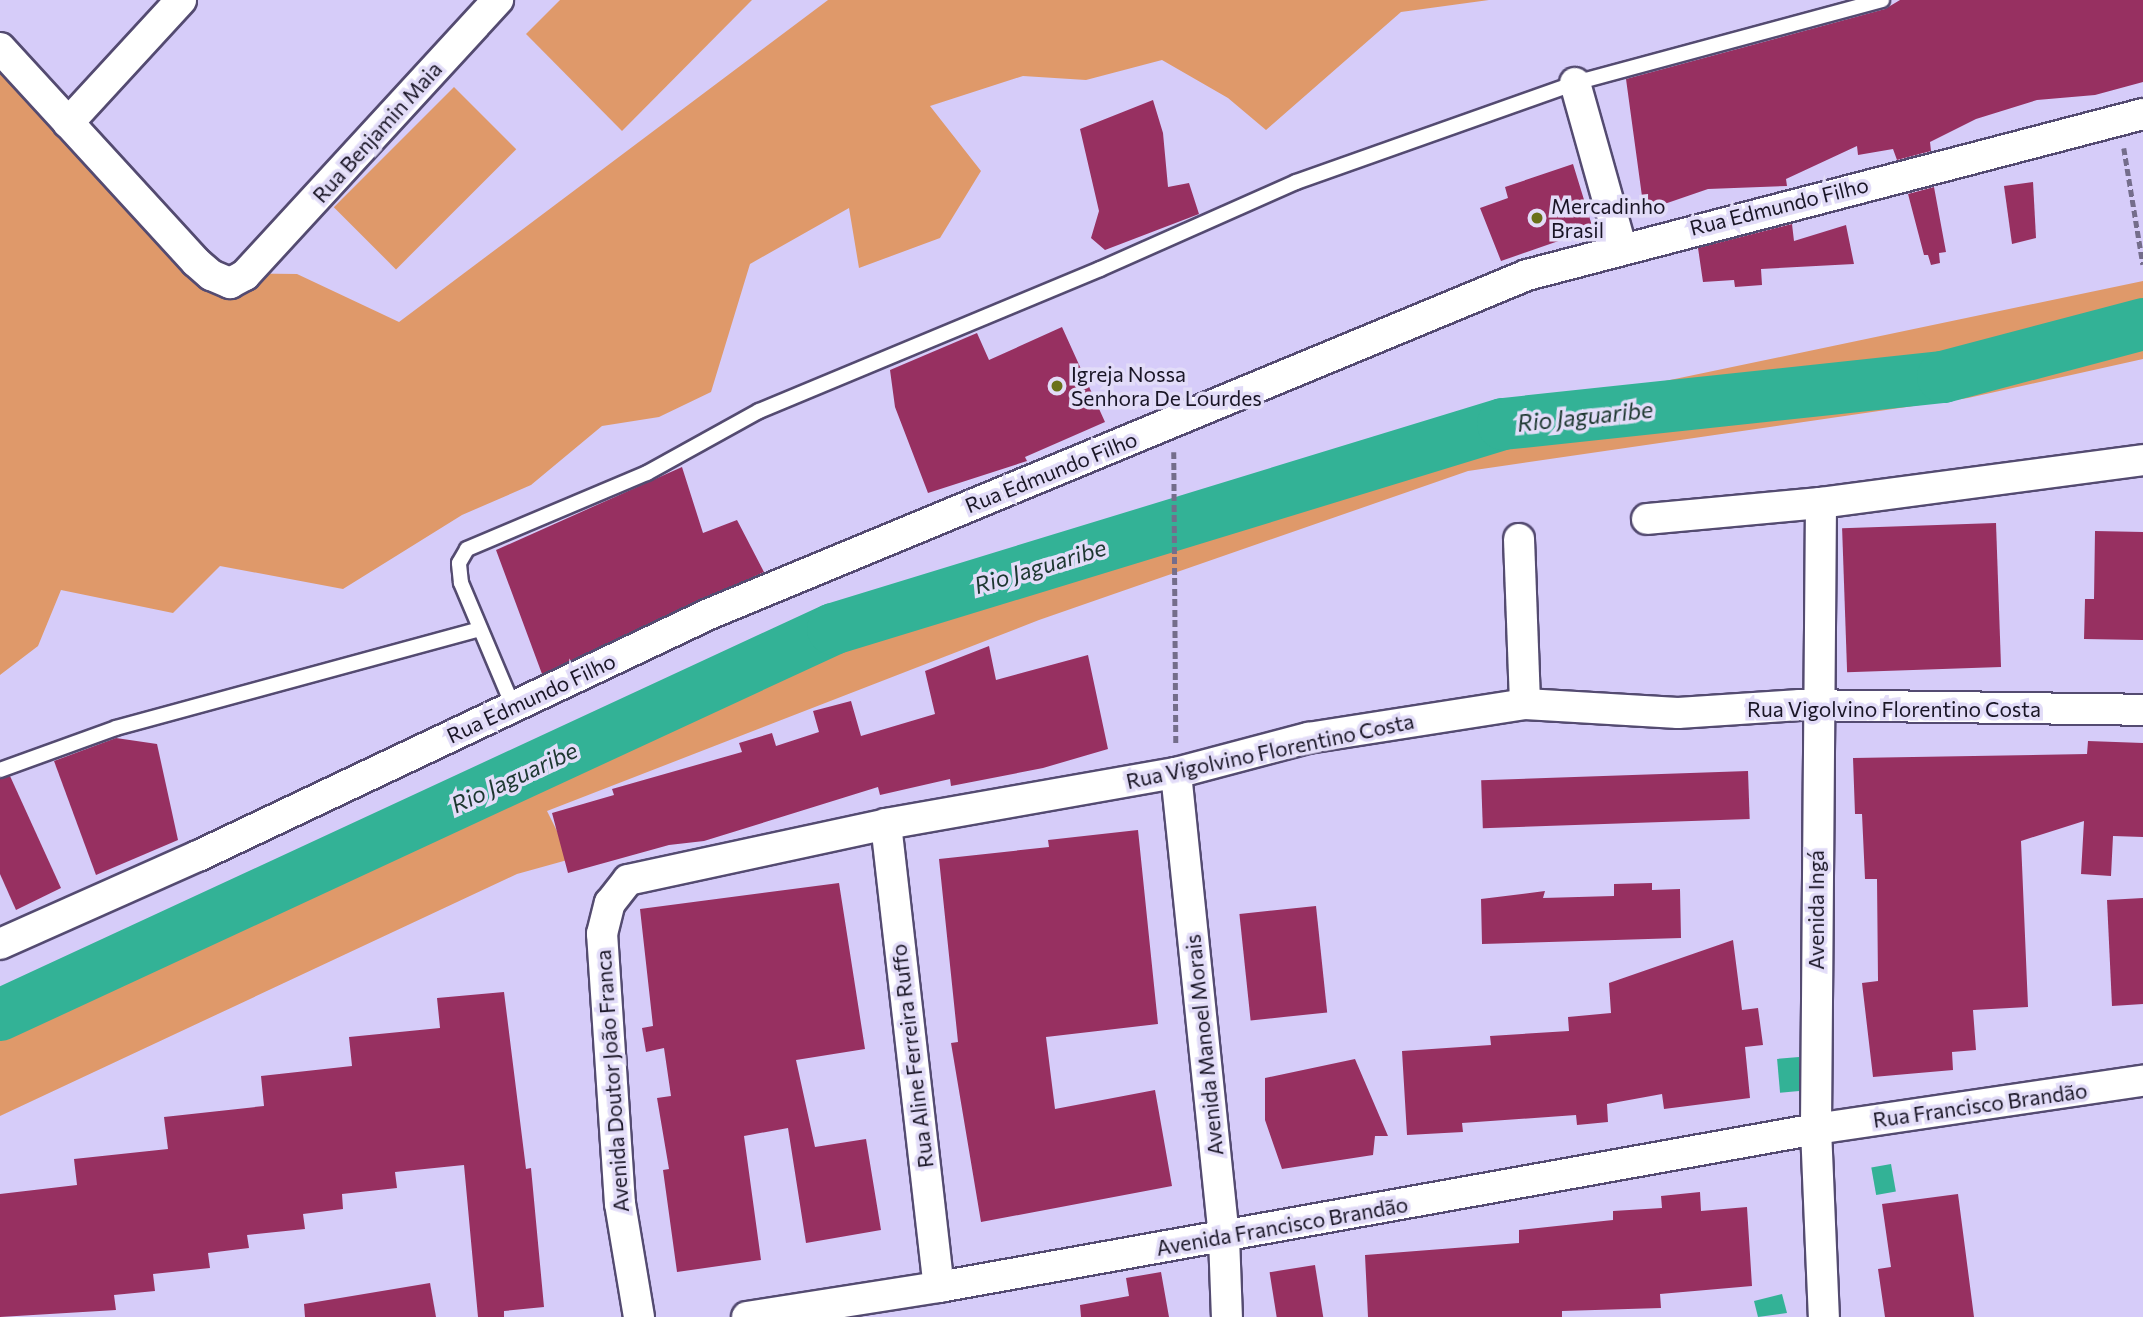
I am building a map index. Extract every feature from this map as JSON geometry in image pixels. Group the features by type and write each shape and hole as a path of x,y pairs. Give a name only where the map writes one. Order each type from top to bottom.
{"street":[{"path":"0,48 68,123 181,0"},
{"name":"Rua Benjamin Maia","path":"68,123 211,275 236,282 256,264 498,0"},
{"path":"1575,83 1620,247"},
{"name":"Rua Edmundo Filho","path":"0,944 709,614 1527,275 1620,247 2132,117"},
{"path":"1647,519 1821,503 2143,460"},
{"name":"Avenida Ingá","path":"1821,503 1816,705 1816,1129 1824,1317"},
{"path":"1519,539 1525,704"},
{"name":"Rua Vigolvino Florentino Costa","path":"655,871 886,824 1176,773 1308,738 1525,704 1678,713 1816,705 2143,710"},
{"name":"Avenida Manoel Morais","path":"1176,773 1224,1237 1227,1317"},
{"name":"Rua Aline Ferreira Ruffo","path":"886,824 939,1287"},
{"name":"Avenida Doutor João Franca","path":"639,1317 620,1204 602,934 610,903 628,880 655,871"},
{"name":"Rua Francisco Brandão","path":"1816,1129 2143,1081"},
{"name":"Avenida Francisco Brandão","path":"747,1317 939,1287 1224,1237 1816,1129"}],"lane":[{"path":"513,706 461,583 459,563 467,549 647,473 759,411 1088,274 1296,182 1575,83 1882,0"},
{"path":"0,770 117,728 480,629"}],"path":[{"path":"2132,117 2143,264"},
{"path":"1174,468 1176,773"}],"shaded area":[{"path":"560,0 752,0 622,131 526,34"},
{"path":"828,0 1489,0 1401,12 1266,130 1228,98 1162,60 1086,80 1023,76 930,106 981,171 940,238 859,268 849,208 750,264 711,392 659,417 602,426 531,485 462,515 343,589 220,566 173,613 61,590 38,646 0,675 0,64 226,273 297,274 399,322"},
{"path":"454,87 516,149 396,269 334,207"},
{"path":"2143,281 2143,359 1968,398 1468,471 1039,620 547,811 571,859 517,874 0,1116 0,1004 890,595 1331,451"},
{"path":"1799,1057 1802,1091 1780,1093 1777,1059"},
{"path":"1891,1164 1896,1192 1876,1195 1871,1167"},
{"path":"1782,1294 1787,1313 1758,1317 1754,1301"}],"building":[{"path":"1900,0 2143,0 2143,82 2095,95 2037,100 1976,119 1930,142 1931,151 1897,160 1893,149 1858,155 1857,146 1786,179 1787,186 1708,189 1644,211 1626,79 1885,9"},
{"path":"1153,100 1163,133 1168,187 1189,183 1199,214 1105,250 1091,238 1099,211 1080,129"},
{"name":"Mercadinho Brasil","path":"1573,164 1593,229 1501,261 1480,208 1508,198 1505,187"},
{"path":"2033,182 2036,238 2012,244 2004,186"},
{"path":"1934,187 1946,252 1939,253 1940,263 1931,265 1928,255 1924,255 1908,194"},
{"path":"1792,224 1794,241 1846,225 1854,264 1761,269 1762,285 1735,287 1734,280 1703,282 1698,248"},
{"path":"1062,327 1105,422 1025,457 1027,461 928,493 895,407 890,370 977,333 989,360"},
{"path":"682,467 703,533 737,520 764,572 542,674 496,550"},
{"path":"1996,523 2001,667 1847,672 1842,528"},
{"path":"2095,531 2143,532 2143,640 2084,639 2085,599 2094,599"},
{"path":"989,646 996,680 1088,655 1108,749 1043,768 951,786 950,779 880,795 878,787 704,841 669,845 568,873 552,813 614,795 612,789 742,752 739,743 772,733 776,746 819,732 813,711 851,701 861,736 935,714 925,671"},
{"path":"116,738 157,744 178,840 96,875 54,761"},
{"path":"2088,741 2143,743 2143,837 2113,836 2111,876 2081,874 2084,821 2021,841 2028,1007 1973,1010 1976,1050 1952,1052 1953,1070 1873,1077 1862,983 1878,981 1877,879 1865,879 1862,814 1855,814 1853,758 2087,754"},
{"path":"1748,771 1750,819 1483,828 1481,780"},
{"path":"10,776 61,888 16,910 0,874 0,779"},
{"path":"1138,830 1158,1024 1046,1037 1055,1109 1155,1090 1172,1186 981,1222 951,1043 958,1042 939,859 1049,847 1048,840"},
{"path":"839,883 865,1049 796,1060 815,1147 866,1139 881,1230 806,1243 788,1128 744,1136 761,1260 677,1272 663,1170 669,1169 657,1098 671,1096 664,1048 646,1052 642,1028 653,1026 640,909"},
{"path":"1652,883 1652,890 1680,889 1681,938 1482,944 1481,899 1545,891 1543,898 1614,896 1614,884"},
{"path":"2143,898 2143,1004 2112,1006 2107,900"},
{"path":"1316,906 1327,1012 1251,1020 1239,914"},
{"path":"1733,940 1742,1010 1758,1008 1763,1045 1745,1047 1750,1098 1664,1109 1662,1094 1607,1104 1608,1122 1577,1125 1576,1115 1462,1123 1463,1132 1407,1135 1402,1051 1491,1045 1490,1036 1569,1031 1568,1017 1611,1013 1609,983"},
{"path":"504,992 526,1169 531,1168 544,1307 504,1311 504,1317 478,1317 464,1165 395,1172 397,1188 342,1194 343,1209 303,1214 305,1229 247,1235 249,1248 208,1253 210,1268 153,1274 155,1291 114,1295 116,1310 0,1317 0,1194 77,1185 74,1159 168,1149 164,1117 264,1106 261,1076 352,1066 349,1037 440,1028 437,998"},
{"path":"1355,1059 1388,1136 1375,1136 1373,1155 1282,1169 1265,1120 1265,1078"},
{"path":"1700,1192 1701,1211 1747,1207 1752,1286 1660,1294 1661,1308 1562,1311 1562,1317 1368,1317 1365,1255 1519,1243 1519,1230 1613,1220 1613,1211 1662,1208 1661,1196"},
{"path":"1958,1194 1974,1317 1885,1317 1878,1269 1891,1267 1882,1204"},
{"path":"1315,1265 1323,1317 1277,1317 1270,1272"},
{"path":"1161,1272 1169,1317 1081,1317 1080,1305 1129,1296 1126,1278"},
{"path":"430,1283 436,1317 305,1317 304,1304"}],"waterway":[{"name":"Rio Jaguaribe","path":"0,1015 833,629 1503,424 1943,377 2143,324"}],"place":[{"name":"Mercadinho Brasil","path":"1537,218"},
{"name":"Igreja Nossa Senhora De Lourdes","path":"1057,386"}]}
